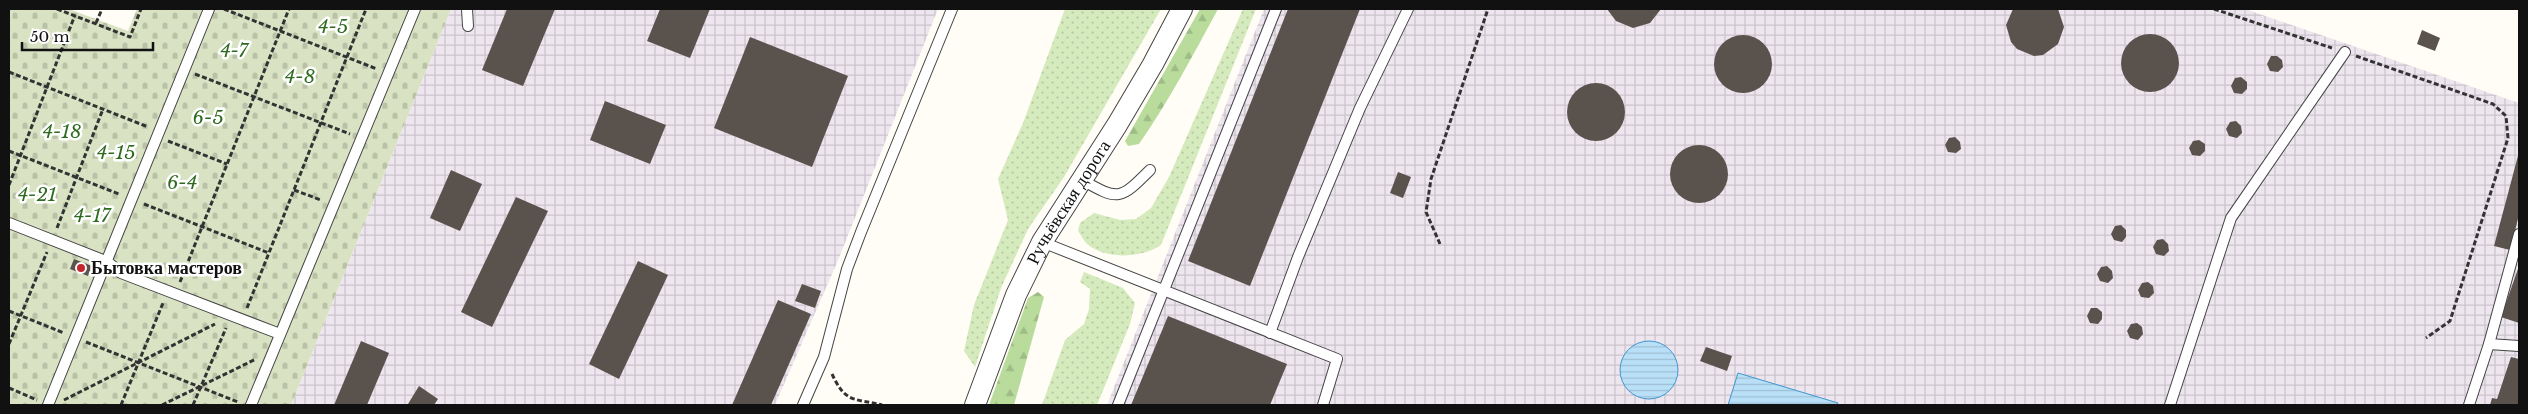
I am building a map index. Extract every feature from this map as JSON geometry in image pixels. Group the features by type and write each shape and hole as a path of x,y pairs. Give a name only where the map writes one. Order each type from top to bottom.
{"street":[{"name":"Ручьёвская дорога","path":"975,405 1016,295 1042,242 1153,64 1182,9"}],"lane":[{"path":"48,405 108,262 209,9"},
{"path":"251,405 415,9"},
{"path":"467,9 468,26"},
{"path":"803,405 824,357 847,269 952,9"},
{"path":"1118,405 1276,9"},
{"path":"1270,333 1298,257 1360,108 1408,9"},
{"path":"2170,405 2231,218 2345,52"},
{"path":"1082,180 1102,192 1116,196 1128,192 1150,170"},
{"path":"9,223 108,262 121,273 280,334"},
{"path":"2469,405 2489,344 2519,234"},
{"path":"1042,242 1337,359 1323,405"},
{"path":"2489,344 2519,346"}],"path":[{"path":"57,9 130,37 141,9"},
{"path":"96,23 102,9"},
{"path":"224,9 388,73"},
{"path":"121,405 138,363 202,227 289,9"},
{"path":"243,320 366,9"},
{"path":"1440,244 1426,212 1431,179 1488,9"},
{"path":"2214,9 2345,52 2493,104 2506,116 2508,138 2450,321 2426,338"},
{"path":"9,185 75,15"},
{"path":"185,70 361,139"},
{"path":"9,72 103,109 227,164"},
{"path":"9,344 103,109"},
{"path":"9,150 269,253"},
{"path":"294,190 334,205"},
{"path":"9,311 246,405"},
{"path":"9,388 48,405 59,402 231,316"},
{"path":"193,405 231,316"},
{"path":"162,405 274,350"},
{"path":"824,357 838,387 853,401 882,405"}],"shaded area":[{"path":"451,9 938,9 839,258 775,405 291,405"},
{"path":"1264,9 2245,9 2519,103 2519,405 1107,405"}],"green space":[{"path":"9,9 69,9 128,31 137,9 451,9 291,405 9,405"},
{"path":"1065,9 1161,9 1064,177 1028,229 1001,288 975,367 964,351 974,305 1008,220 998,179 1023,123"},
{"path":"1200,9 1218,9 1150,128 1139,144 1128,146 1125,141"},
{"path":"1243,9 1256,9 1161,245 1144,253 1114,255 1104,253 1087,244 1078,231 1080,223 1094,213 1120,220 1136,219 1151,208 1169,177"},
{"path":"1084,272 1123,288 1135,303 1130,324 1097,405 1042,405 1065,340 1084,324 1089,309 1090,289 1080,282"},
{"path":"1038,292 1044,297 1014,405 989,405 1028,298"}],"water":[{"path":"1649,341 1665,346 1673,354 1678,370 1673,386 1665,394 1649,399 1633,394 1625,386 1620,370 1625,354 1633,346"},
{"path":"1738,373 1838,403 1837,405 1728,405"}],"building":[{"path":"507,9 555,9 523,86 482,70"},
{"path":"660,9 710,9 690,58 647,41"},
{"path":"1288,9 1360,9 1250,286 1188,261"},
{"path":"1607,9 1661,9 1650,23 1633,28 1616,21"},
{"path":"2013,9 2058,9 2064,27 2058,44 2043,55 2034,56 2017,49 2011,42 2006,25"},
{"path":"2422,30 2440,38 2435,51 2417,44"},
{"path":"2150,34 2166,39 2174,47 2179,63 2174,79 2166,87 2150,92 2134,87 2126,79 2121,63 2126,47 2134,39"},
{"path":"1743,35 1759,40 1767,48 1772,64 1767,80 1759,88 1743,93 1727,88 1719,80 1714,64 1719,48 1727,40"},
{"path":"750,37 848,76 812,167 714,128"},
{"path":"2271,56 2277,56 2282,60 2283,67 2278,72 2270,71 2267,64"},
{"path":"2241,77 2247,82 2247,89 2242,94 2234,93 2231,86 2235,78"},
{"path":"1596,83 1612,88 1620,96 1625,112 1620,128 1612,136 1596,141 1580,136 1572,128 1567,112 1572,96 1580,88"},
{"path":"605,101 666,125 650,164 590,140"},
{"path":"2236,121 2241,126 2242,133 2237,138 2229,136 2226,129 2230,122"},
{"path":"1955,137 1960,142 1961,149 1956,153 1948,152 1945,145 1949,138"},
{"path":"2199,140 2205,144 2205,151 2200,156 2192,155 2189,148 2193,141"},
{"path":"1699,145 1715,150 1723,158 1728,174 1723,190 1715,198 1699,203 1683,198 1675,190 1670,174 1675,158 1683,150"},
{"path":"2519,152 2519,215 2510,250 2494,246"},
{"path":"451,170 482,184 460,231 430,218"},
{"path":"1398,172 1411,177 1403,198 1390,193"},
{"path":"516,197 548,211 492,327 461,312"},
{"path":"2121,225 2126,230 2126,237 2122,242 2114,240 2111,234 2115,226"},
{"path":"2163,239 2168,244 2169,251 2164,256 2156,254 2153,247 2157,240"},
{"name":"Бытовка мастеров","path":"74,259 92,266 88,276 70,269"},
{"path":"638,261 668,275 619,379 589,364"},
{"path":"2107,266 2112,271 2113,278 2108,283 2100,281 2097,274 2101,267"},
{"path":"2519,266 2519,323 2501,317"},
{"path":"2148,282 2153,286 2154,293 2149,298 2141,297 2138,290 2142,283"},
{"path":"802,284 821,291 815,308 795,301"},
{"path":"778,300 811,314 771,405 732,405"},
{"path":"2091,308 2097,308 2102,312 2102,319 2098,324 2090,323 2087,316"},
{"path":"1168,316 1287,364 1270,405 1131,405"},
{"path":"2137,323 2142,327 2143,334 2138,340 2130,338 2127,331 2131,324"},
{"path":"361,341 389,353 367,405 334,405"},
{"path":"1706,347 1732,356 1727,371 1700,361"},
{"path":"2511,357 2519,359 2519,405 2490,405 2492,398 2497,399"},
{"path":"419,386 438,399 434,405 408,404"}],"place":[{"name":"Бытовка мастеров","path":"81,268"}],"park label":[{"name":"4-5","path":"333,27"},
{"name":"4-7","path":"234,51"},
{"name":"4-8","path":"300,77"},
{"name":"6-5","path":"208,118"},
{"name":"4-18","path":"62,132"},
{"name":"4-15","path":"116,153"},
{"name":"6-4","path":"182,183"},
{"name":"4-21","path":"37,195"},
{"name":"4-17","path":"92,216"}]}
